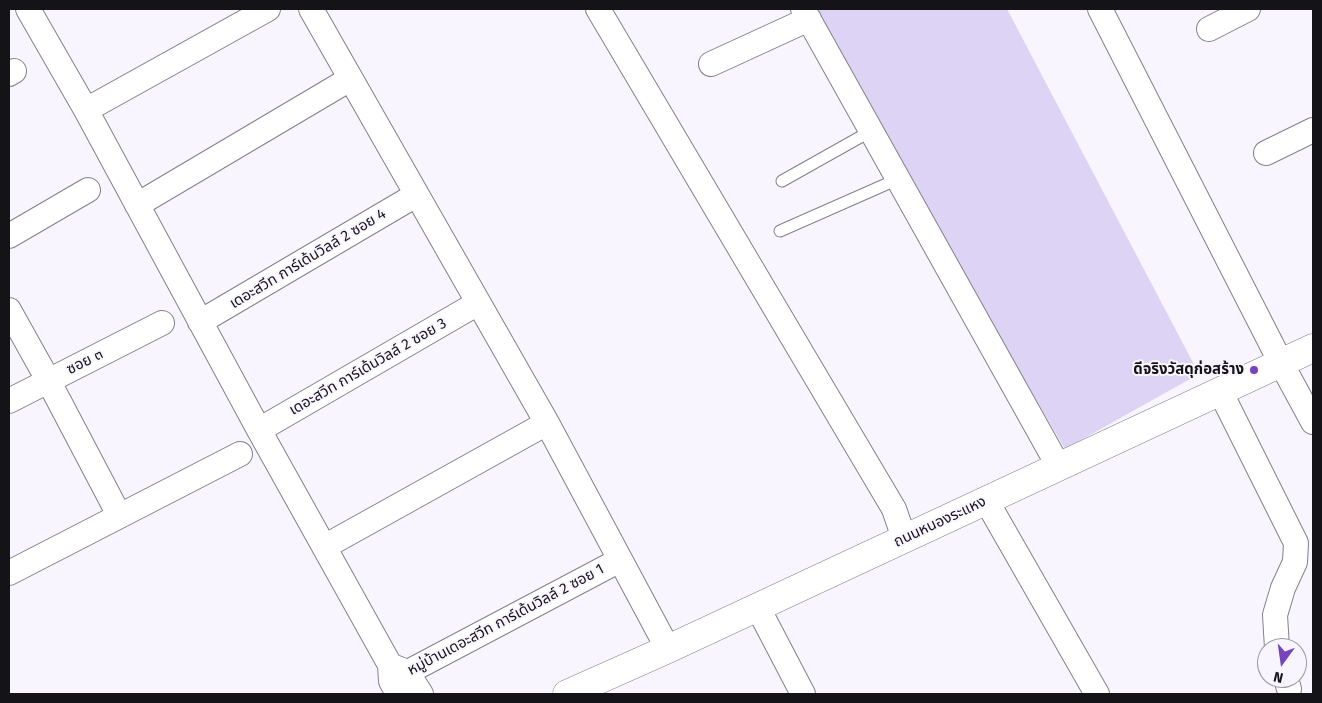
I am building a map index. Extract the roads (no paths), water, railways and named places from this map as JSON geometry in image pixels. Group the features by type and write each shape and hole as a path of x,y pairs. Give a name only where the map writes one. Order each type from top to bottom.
{"street":[{"path":"28,9 86,110 259,430 397,678 421,694"},
{"path":"86,110 268,9"},
{"path":"311,9 546,424 668,649"},
{"path":"598,9 894,508 904,538"},
{"path":"1100,9 1313,422"},
{"path":"1209,29 1248,9"},
{"path":"711,64 806,14 1059,467"},
{"path":"137,205 350,78"},
{"path":"1266,152 1313,130"},
{"path":"9,236 88,190"},
{"name":"เดอะสวีท การ์เด้นวิลล์ 2 ซอย 4","path":"200,322 416,195"},
{"name":"เดอะสวีท การ์เด้นวิลล์ 2 ซอย 3","path":"259,430 478,303"},
{"path":"9,310 48,380 118,515"},
{"name":"ซอย ๓","path":"9,401 162,323"},
{"name":"ถนนหนองระแหง","path":"567,694 668,649 1313,348"},
{"path":"1220,391 1296,543 1295,562 1283,588 1275,615 1276,638"},
{"path":"324,547 546,424"},
{"path":"9,572 240,454"},
{"path":"986,500 1097,694"},
{"name":"หมู่บ้านเดอะสวีท การ์เด้นวิลล์ 2 ซอย 1","path":"397,678 620,560"},
{"path":"758,606 803,694"}],"lane":[{"path":"782,180 872,131"},
{"path":"780,231 898,179"}],"place":[{"name":"ดีจริงวัสดุก่อสร้าง","path":"1254,370"}]}
